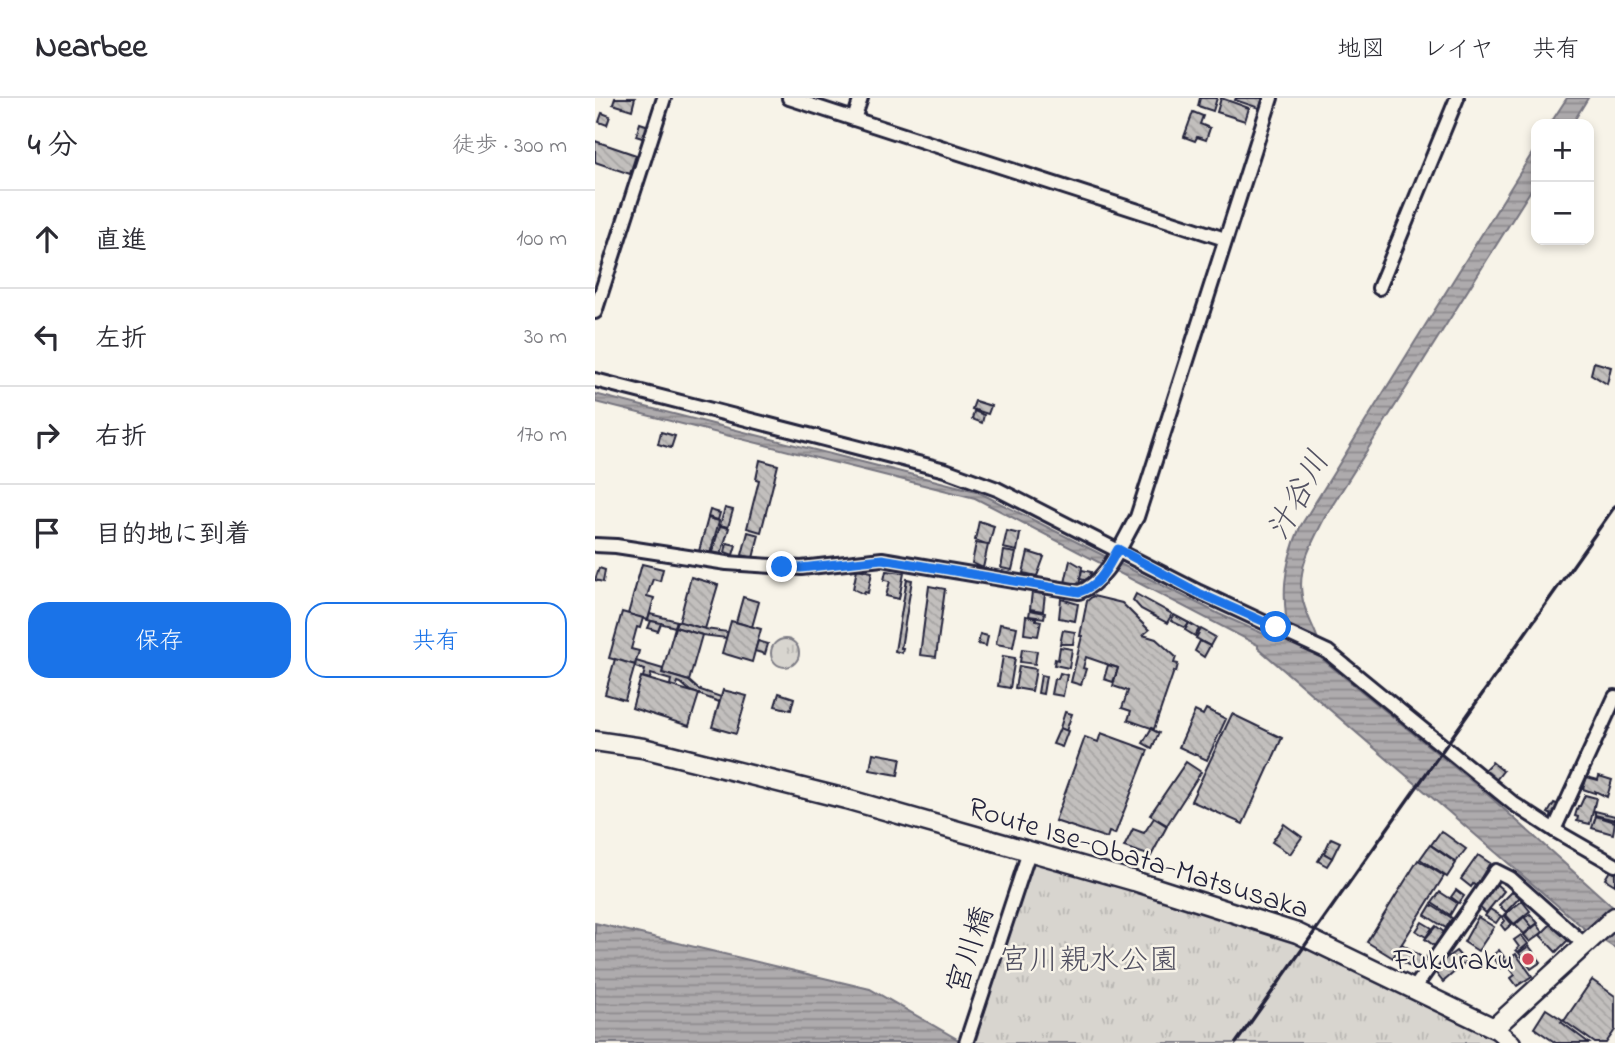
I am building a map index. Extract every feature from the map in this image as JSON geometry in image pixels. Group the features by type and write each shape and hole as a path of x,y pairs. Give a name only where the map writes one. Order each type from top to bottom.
{"main road":[{"name":"Route Ise-Obata-Matsusaka","path":"595,741 643,748 833,795 1133,881 1297,933 1494,1028"},
{"path":"1494,1028 1615,917"}],"street":[{"path":"595,313 664,98"},
{"path":"789,98 1226,239"},
{"path":"854,119 861,98"},
{"path":"595,545 727,563 801,568 882,559 1079,592 1087,589 1106,573 1137,517 1271,98"},
{"path":"1379,288 1457,98"},
{"path":"595,380 955,473 997,489 1199,593 1328,652 1514,804 1554,831 1615,865"},
{"path":"1554,831 1615,697"},
{"name":"宮川橋","path":"966,1043 1029,852"},
{"path":"1414,989 1496,871 1510,878 1587,944"},
{"path":"1494,1028 1512,1043"}],"green space":[{"path":"785,639 795,643 799,653 795,663 785,667 775,663 771,653 775,643"},
{"name":"宮川親水公園","path":"1032,853 1311,938 1414,989 1501,1043 975,1043"}],"shaded area":[{"path":"1567,98 1588,98 1575,119 1553,119"},
{"path":"1531,155 1531,190 1325,517 1304,565 1302,596 1322,659 1486,793 1615,909 1615,948 1586,930 1258,648 1258,645 975,498 595,402 595,394 976,491 1219,614 1275,639 1289,639 1285,583 1290,556 1300,527"},
{"path":"595,923 870,989 964,1043 595,1043"}],"building":[{"path":"615,98 635,98 632,110 613,104"},
{"path":"1200,98 1217,98 1213,111 1198,106"},
{"path":"1221,98 1249,108 1245,121 1217,112"},
{"path":"1266,98 1262,109 1235,100"},
{"path":"1193,112 1203,116 1200,124 1210,128 1206,140 1197,137 1195,141 1184,137"},
{"path":"602,113 610,116 607,125 599,122"},
{"path":"640,123 649,126 645,139 636,136"},
{"path":"595,141 636,155 630,174 595,162"},
{"path":"1594,362 1611,367 1607,384 1591,374"},
{"path":"975,401 991,406 988,414 972,409"},
{"path":"974,411 984,415 982,423 972,419"},
{"path":"661,432 675,436 671,448 658,444"},
{"path":"760,460 778,465 761,532 747,528 759,480 756,479"},
{"path":"725,508 733,510 728,527 720,525"},
{"path":"710,510 720,513 718,520 708,517"},
{"path":"708,518 719,521 710,554 699,551"},
{"path":"979,521 994,526 989,545 975,540"},
{"path":"720,526 729,528 721,554 712,552"},
{"path":"1007,531 1020,534 1017,551 1003,548"},
{"path":"748,532 759,535 753,558 742,555"},
{"path":"727,543 736,545 733,555 725,552"},
{"path":"976,543 988,545 983,568 972,563"},
{"path":"1004,551 1016,553 1012,570 1001,568"},
{"path":"1028,552 1044,557 1037,576 1023,573"},
{"path":"1070,560 1082,567 1079,586 1065,583"},
{"path":"642,564 663,569 660,581 653,579 647,596 654,598 648,620 628,614"},
{"path":"599,568 605,570 603,582 595,580"},
{"path":"857,569 872,572 868,593 853,589"},
{"path":"1082,570 1091,572 1089,581 1080,579"},
{"path":"886,571 904,573 899,599 886,596 890,581 884,580"},
{"path":"691,577 718,585 705,629 679,622"},
{"path":"907,579 912,580 902,653 895,651"},
{"path":"929,586 945,589 936,657 920,655"},
{"path":"1032,592 1045,594 1043,611 1030,609"},
{"path":"1136,594 1172,614 1167,623 1141,609 1133,600"},
{"path":"1093,596 1122,603 1149,630 1143,635 1156,639 1176,657 1176,672 1174,671 1154,729 1128,720 1131,711 1122,708 1128,691 1113,686 1118,668 1086,657 1083,668 1086,669 1081,685 1071,682 1087,601"},
{"path":"743,597 759,602 752,627 736,622"},
{"path":"1061,599 1078,604 1075,621 1059,618"},
{"path":"1030,610 1045,613 1044,618 1029,616"},
{"path":"622,612 643,618 640,628 637,627 631,649 639,651 635,665 609,658"},
{"path":"650,614 677,621 675,627 648,620"},
{"path":"1174,615 1189,623 1186,628 1171,621"},
{"path":"1026,616 1041,621 1038,636 1024,634"},
{"path":"651,621 661,623 658,631 648,628"},
{"path":"677,621 728,632 726,638 702,635 675,627"},
{"path":"731,621 761,629 752,662 722,653"},
{"path":"1189,623 1199,629 1195,636 1185,630"},
{"path":"1000,624 1017,627 1013,647 996,644"},
{"path":"675,627 702,635 689,681 662,673"},
{"path":"1201,629 1215,637 1210,646 1196,638"},
{"path":"1063,630 1075,632 1073,644 1060,644"},
{"path":"980,634 988,636 986,646 978,644"},
{"path":"758,641 768,644 765,654 755,651"},
{"path":"1200,641 1210,646 1204,657 1195,651"},
{"path":"1060,647 1072,649 1069,668 1054,665 1055,659 1058,660"},
{"path":"1022,649 1037,651 1035,664 1020,662"},
{"path":"1003,656 1015,658 1010,688 998,686"},
{"path":"615,659 635,665 625,700 605,694"},
{"path":"636,661 689,681 698,689 721,697 719,702 690,691 678,682 676,687 670,685 671,680 651,674 650,679 643,677 645,670 635,667"},
{"path":"1108,665 1118,668 1113,682 1104,679"},
{"path":"1019,666 1036,669 1032,691 1015,688"},
{"path":"1060,673 1067,675 1063,696 1051,694 1054,679 1058,679"},
{"path":"1041,675 1046,676 1043,694 1038,693"},
{"path":"641,677 699,694 689,726 632,708"},
{"path":"723,690 747,696 736,734 712,727"},
{"path":"779,693 794,698 791,710 775,706"},
{"path":"1206,709 1226,719 1207,760 1179,747 1195,711 1203,715"},
{"path":"1065,712 1072,714 1066,731 1060,728"},
{"path":"1232,714 1282,738 1243,824 1191,801"},
{"path":"1060,728 1068,731 1062,747 1053,744"},
{"path":"1151,729 1159,733 1152,748 1143,743"},
{"path":"1101,733 1148,750 1115,834 1109,832 1107,838 1055,821 1085,737 1098,742"},
{"path":"873,753 901,758 898,775 870,770"},
{"path":"1186,762 1201,772 1167,825 1150,815"},
{"path":"1492,762 1503,771 1496,780 1484,770"},
{"path":"1599,776 1612,780 1607,797 1583,789 1587,777 1598,780"},
{"path":"1585,795 1596,798 1590,824 1577,821 1578,817 1575,816"},
{"path":"1554,803 1562,806 1554,820 1548,813"},
{"path":"1595,811 1615,816 1615,820 1595,815"},
{"path":"1596,816 1615,822 1613,834 1592,828"},
{"path":"1154,818 1167,826 1151,856 1124,847 1133,829 1144,833"},
{"path":"1284,824 1302,837 1290,854 1272,842"},
{"path":"1441,831 1466,849 1456,862 1431,845"},
{"path":"1331,838 1340,842 1332,858 1324,853"},
{"path":"1430,845 1456,863 1447,877 1420,859"},
{"path":"1323,853 1332,858 1327,866 1318,861"},
{"path":"1478,855 1490,863 1476,886 1473,884 1471,887 1461,879"},
{"path":"1418,860 1444,876 1393,958 1367,942"},
{"path":"1611,869 1615,871 1615,885 1605,879"},
{"path":"1495,883 1504,891 1486,913 1478,906 1484,900 1482,897"},
{"path":"1516,888 1522,895 1506,912 1499,905"},
{"path":"1456,890 1464,896 1459,903 1451,897"},
{"path":"1440,892 1457,903 1450,915 1432,903"},
{"path":"1522,901 1530,911 1514,924 1505,914"},
{"path":"1431,905 1452,918 1446,928 1425,915"},
{"path":"1490,909 1501,916 1496,923 1485,916"},
{"path":"1530,914 1538,923 1532,927 1524,918"},
{"path":"1504,915 1512,924 1505,930 1501,925 1505,921 1502,917"},
{"path":"1478,917 1494,927 1478,951 1464,942"},
{"path":"1524,917 1532,927 1524,934 1515,925"},
{"path":"1422,922 1432,928 1426,937 1416,931"},
{"path":"1553,922 1569,939 1556,952 1540,935"},
{"path":"1537,924 1543,932 1530,942 1524,935"},
{"path":"1436,926 1445,933 1436,947 1425,939"},
{"path":"1521,935 1528,944 1518,952 1516,950 1519,947 1514,940"},
{"path":"1402,944 1426,960 1419,972 1394,956"},
{"path":"1529,946 1541,962 1531,969 1519,953"},
{"path":"1499,950 1506,964 1501,968 1492,956"},
{"path":"1456,951 1466,962 1443,982 1435,972 1438,970 1435,966"},
{"path":"1516,954 1532,976 1517,986 1511,978 1515,975 1505,962"},
{"path":"1592,980 1615,996 1615,1030 1606,1043 1595,1043 1564,1021"},
{"path":"1546,1009 1589,1043 1556,1043 1534,1028"}],"railway":[{"path":"1236,1043 1615,506"}],"place":[{"name":"Fukuraku","path":"1528,959"}],"route":[{"path":"782,567 801,568 882,559 1079,592 1087,589 1106,573 1118,549 1199,593 1276,627"}],"water label":[{"name":"汁谷川","path":"1297,495"}]}
